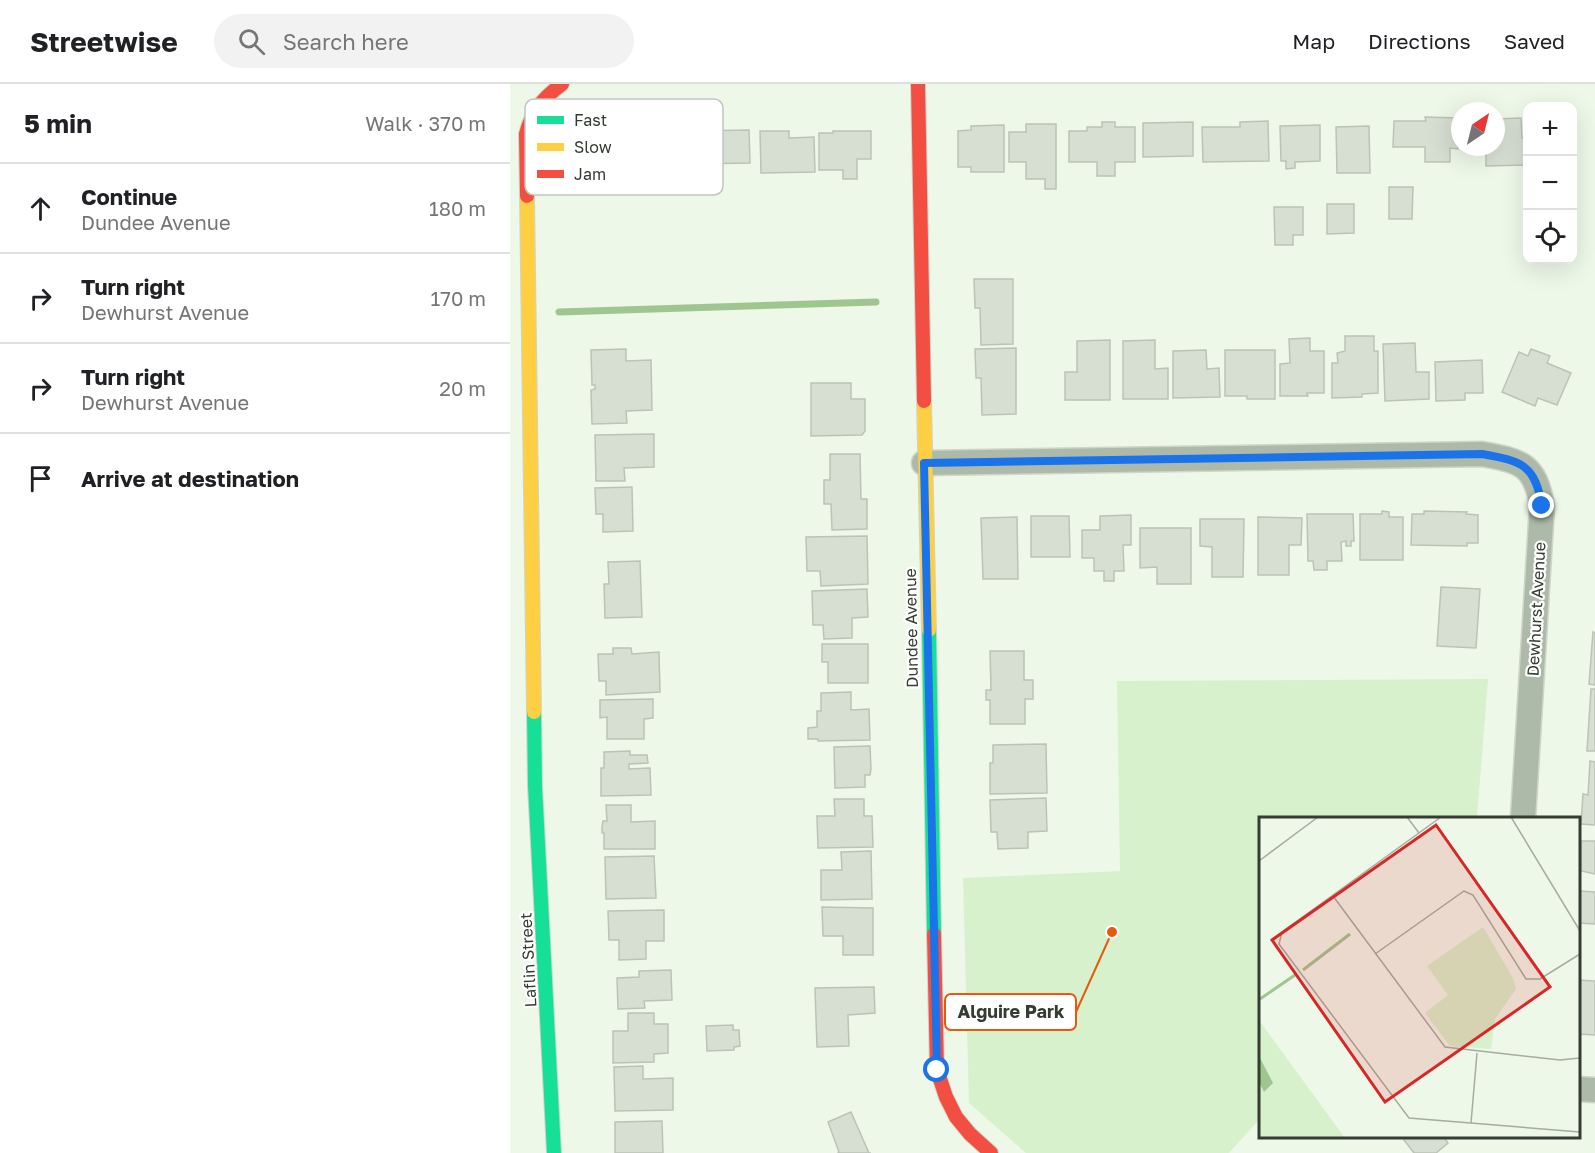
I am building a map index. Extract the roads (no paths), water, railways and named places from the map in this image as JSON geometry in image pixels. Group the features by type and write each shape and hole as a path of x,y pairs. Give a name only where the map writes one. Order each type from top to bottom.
{"street":[{"name":"Dundee Avenue","path":"918,84 937,1070 944,1095 955,1117 964,1130 991,1153"},
{"name":"Laflin Street","path":"542,99 557,87"},
{"name":"Laflin Street","path":"527,195 535,786 554,1153"},
{"name":"Dewhurst Avenue","path":"924,463 1482,454 1515,459 1532,475 1539,488 1542,506 1523,817"},
{"path":"1580,1089 1595,1090"}],"waterway":[{"path":"559,312 876,302"}],"place":[{"name":"Alguire Park","path":"1112,932"}]}
